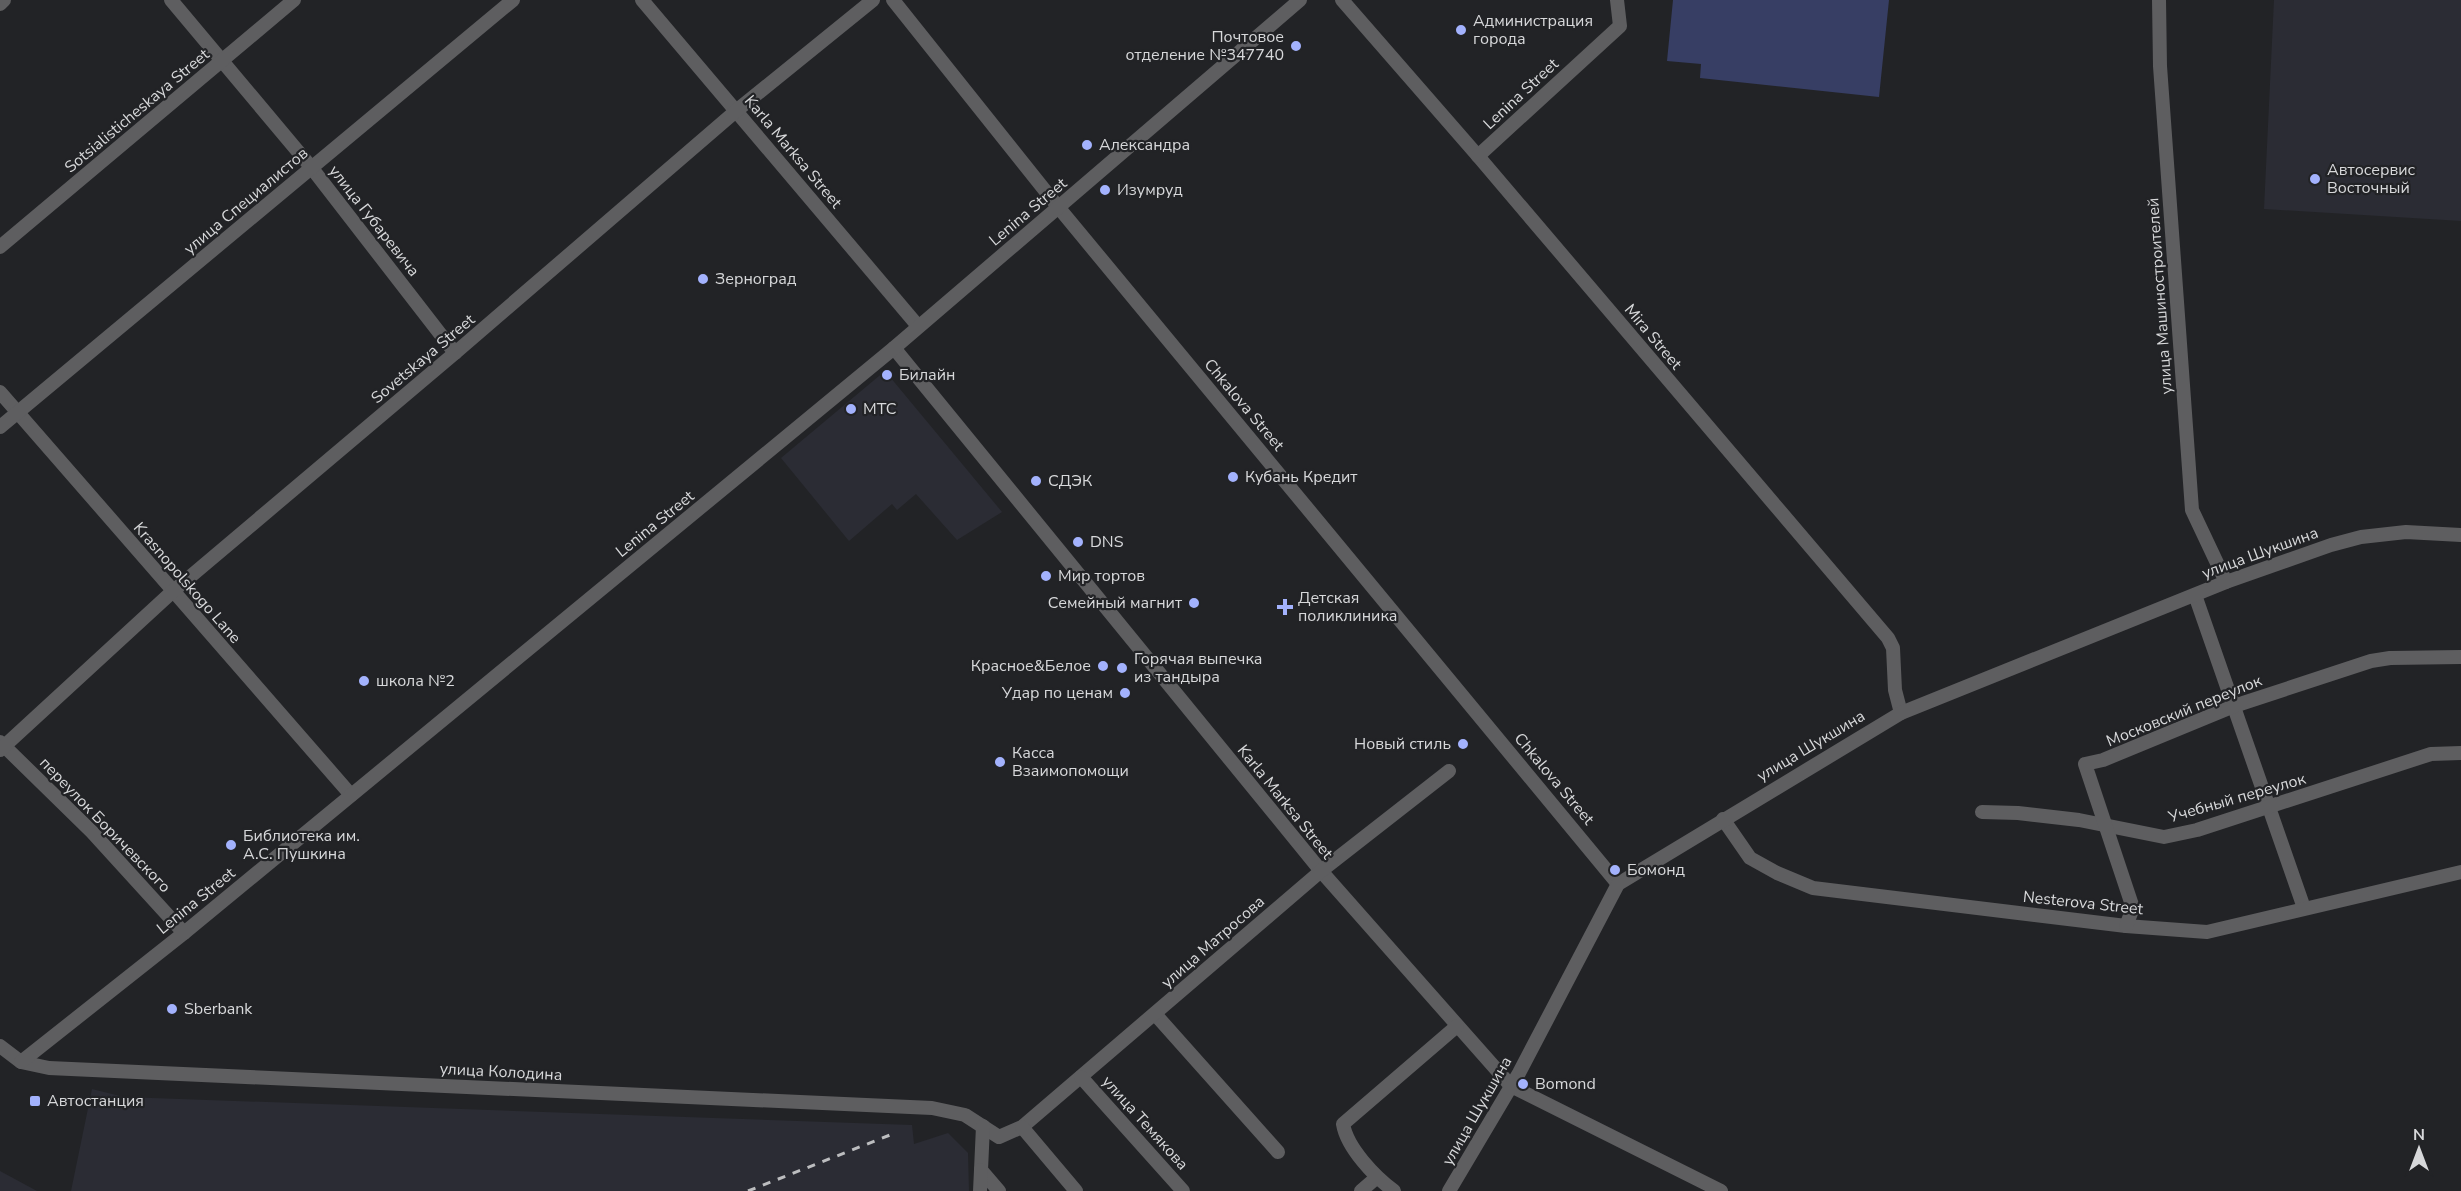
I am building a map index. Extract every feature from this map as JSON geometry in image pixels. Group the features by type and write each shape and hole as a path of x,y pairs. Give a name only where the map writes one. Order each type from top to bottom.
{"street":[{"path":"0,4 4,0"},
{"name":"улица Губаревича","path":"171,0 311,167 455,353"},
{"name":"Sotsialisticheskaya Street","path":"0,247 294,0"},
{"name":"улица Специалистов","path":"0,427 513,0"},
{"name":"Karla Marksa Street","path":"642,0 918,326"},
{"name":"Sovetskaya Street","path":"1,746 172,592 736,111 873,0"},
{"name":"Chkalova Street","path":"894,0 1059,208 1618,884"},
{"name":"Lenina Street","path":"21,1062 184,933 894,348 1300,0"},
{"name":"Mira Street","path":"1342,0 1478,156 1888,638 1893,648 1895,690 1901,713"},
{"name":"Lenina Street","path":"1478,156 1620,26 1617,0"},
{"name":"улица Машиностроителей","path":"2158,0 2160,66 2192,510 2226,582"},
{"name":"Karla Marksa Street","path":"894,348 1321,871 1511,1086 1721,1191"},
{"name":"Krasnopolskogo Lane","path":"0,392 351,795"},
{"name":"улица Шукшина","path":"1449,1191 1511,1086 1618,884 1901,713 2226,582 2331,545 2361,537 2406,532 2461,535"},
{"path":"2195,595 2304,908"},
{"name":"Московский переулок","path":"2126,926 2133,908 2085,764 2103,760 2234,706 2371,661 2390,658 2461,657"},
{"name":"переулок Боричевского","path":"1,746 92,832 184,933"},
{"name":"Учебный переулок","path":"1982,812 2018,813 2164,837 2197,830 2269,808 2431,754 2461,753"},
{"name":"улица Матросова","path":"999,1137 1022,1127 1321,871 1449,771"},
{"name":"Nesterova Street","path":"1723,819 1750,858 1777,873 1813,888 2126,926 2207,932 2461,872"},
{"path":"1155,1014 1278,1152"},
{"path":"1394,1191 1376,1178 1345,1135 1343,1124 1457,1026"},
{"name":"улица Колодина","path":"0,1046 21,1062 49,1068 932,1108 965,1115 999,1137"},
{"name":"улица Темякова","path":"1081,1077 1183,1191"},
{"path":"980,1191 983,1126"},
{"path":"1022,1127 1076,1191"},
{"path":"981,1170 999,1191"},
{"path":"1361,1191 1376,1178"}],"shaded area":[{"path":"1673,0 1889,0 1879,97 1700,78 1701,64 1667,61"},
{"path":"2274,0 2461,0 2461,221 2264,209"},
{"path":"885,371 1002,512 957,540 916,494 897,510 892,504 849,541 781,458"},
{"path":"92,1089 124,1097 912,1125 914,1144 948,1133 968,1153 969,1191 71,1191"},
{"path":"0,1171 37,1191 0,1191"}],"railway":[{"path":"748,1191 890,1135"}],"place":[{"name":"Администрация города","path":"1461,30"},
{"name":"Почтовое отделение №347740","path":"1296,46"},
{"name":"Александра","path":"1087,145"},
{"name":"Автосервис Восточный","path":"2315,179"},
{"name":"Изумруд","path":"1105,190"},
{"name":"Зерноград","path":"703,279"},
{"name":"Билайн","path":"887,375"},
{"name":"МТС","path":"851,409"},
{"name":"Кубань Кредит","path":"1233,477"},
{"name":"СДЭК","path":"1036,481"},
{"name":"DNS","path":"1078,542"},
{"name":"Мир тортов","path":"1046,576"},
{"name":"Семейный магнит","path":"1194,603"},
{"name":"Детская поликлиника","path":"1285,607"},
{"name":"Красное&Белое","path":"1103,666"},
{"name":"Горячая выпечка из тандыра","path":"1122,668"},
{"name":"школа №2","path":"364,681"},
{"name":"Удар по ценам","path":"1125,693"},
{"name":"Новый стиль","path":"1463,744"},
{"name":"Касса Взаимопомощи","path":"1000,762"},
{"name":"Библиотека им. А.С. Пушкина","path":"231,845"},
{"name":"Бомонд","path":"1615,870"},
{"name":"Sberbank","path":"172,1009"},
{"name":"Bomond","path":"1523,1084"},
{"name":"Автостанция","path":"35,1101"}]}
